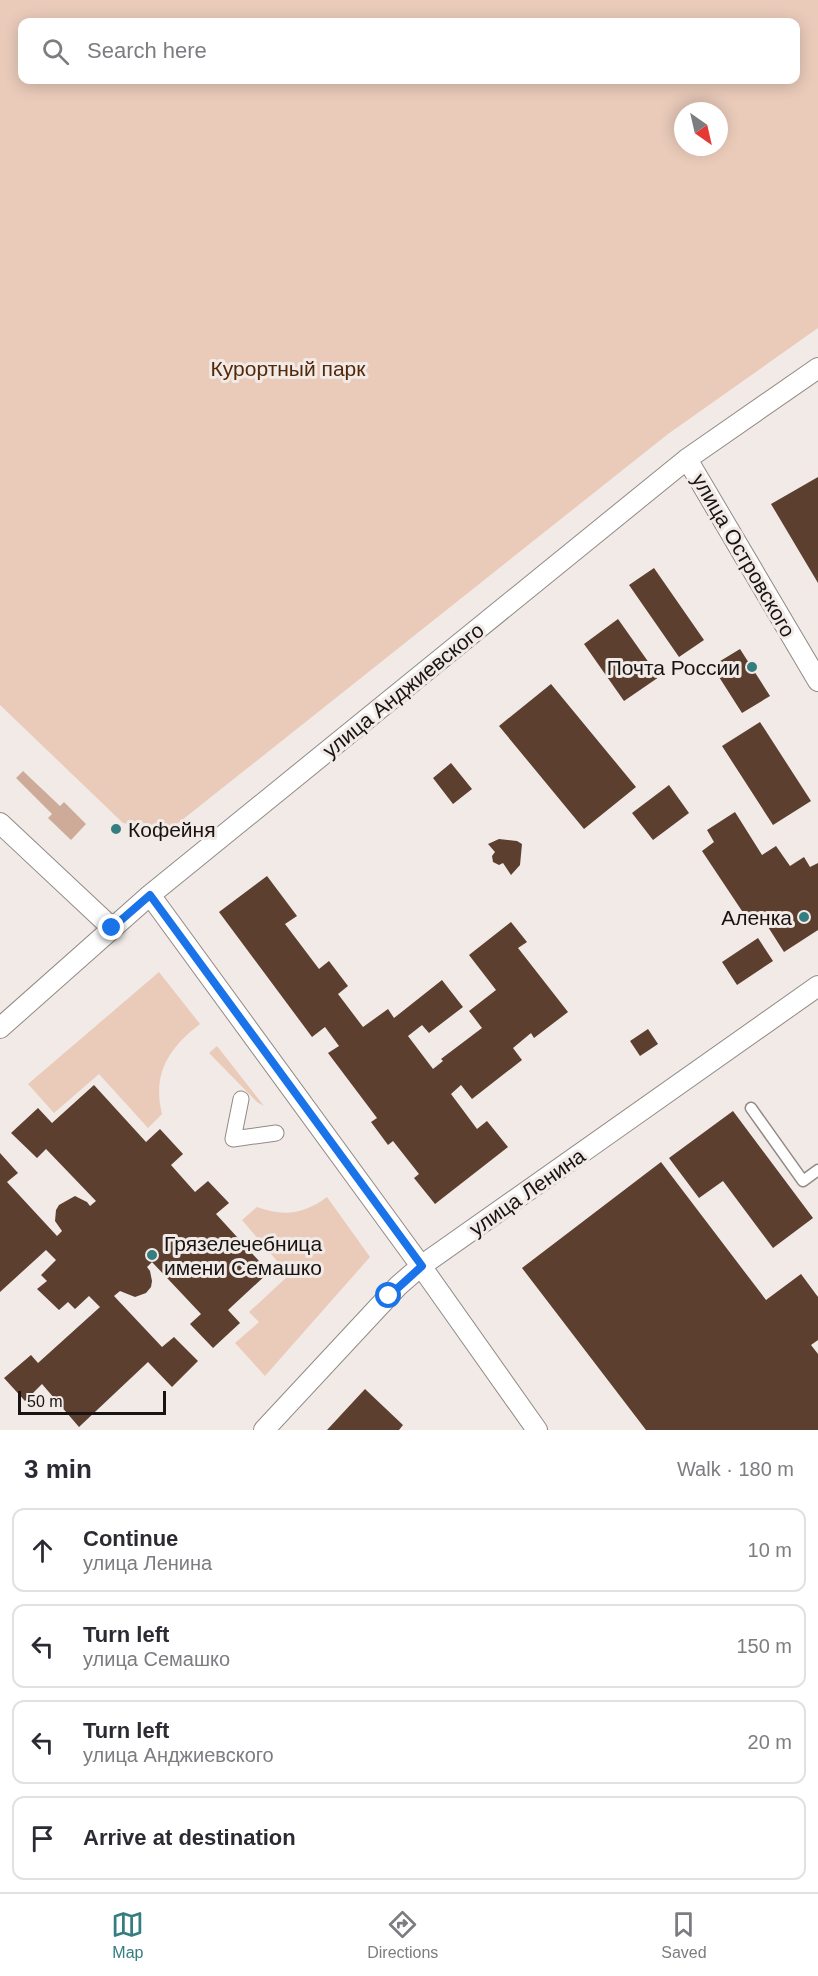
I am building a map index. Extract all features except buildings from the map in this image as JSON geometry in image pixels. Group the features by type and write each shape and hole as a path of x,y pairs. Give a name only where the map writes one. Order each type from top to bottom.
{"street":[{"name":"улица Анджиевского","path":"0,1028 150,895 687,459 818,368"},
{"name":"улица Островского","path":"687,459 818,681"},
{"path":"0,823 112,928"},
{"path":"150,895 422,1266 537,1430"},
{"name":"улица Ленина","path":"264,1430 398,1286 422,1266 818,986"},
{"path":"241,1099 233,1139 276,1133"}],"lane":[{"path":"751,1108 803,1181 818,1170"}],"green space":[{"name":"Курортный парк","path":"0,0 818,0 818,328 668,434 167,832 123,823 0,705"},
{"path":"159,972 200,1024 172,1052 161,1074 159,1099 162,1114 148,1128 99,1074 54,1113 28,1084"},
{"path":"217,1046 264,1106 257,1102 209,1053"},
{"path":"327,1197 370,1257 265,1376 235,1343 259,1322 249,1312 289,1275 242,1220 257,1207 276,1212 294,1212 310,1207"}],"shaded area":[{"path":"23,771 60,806 64,802 86,824 71,840 48,818 52,814 16,778"}],"place":[{"name":"Почта России","path":"752,667"},
{"name":"Кофейня","path":"116,829"},
{"name":"Аленка","path":"804,917"},
{"name":"Грязелечебница имени Семашко","path":"152,1255"}],"route":[{"path":"112,928 150,895 422,1266 389,1296"}]}
